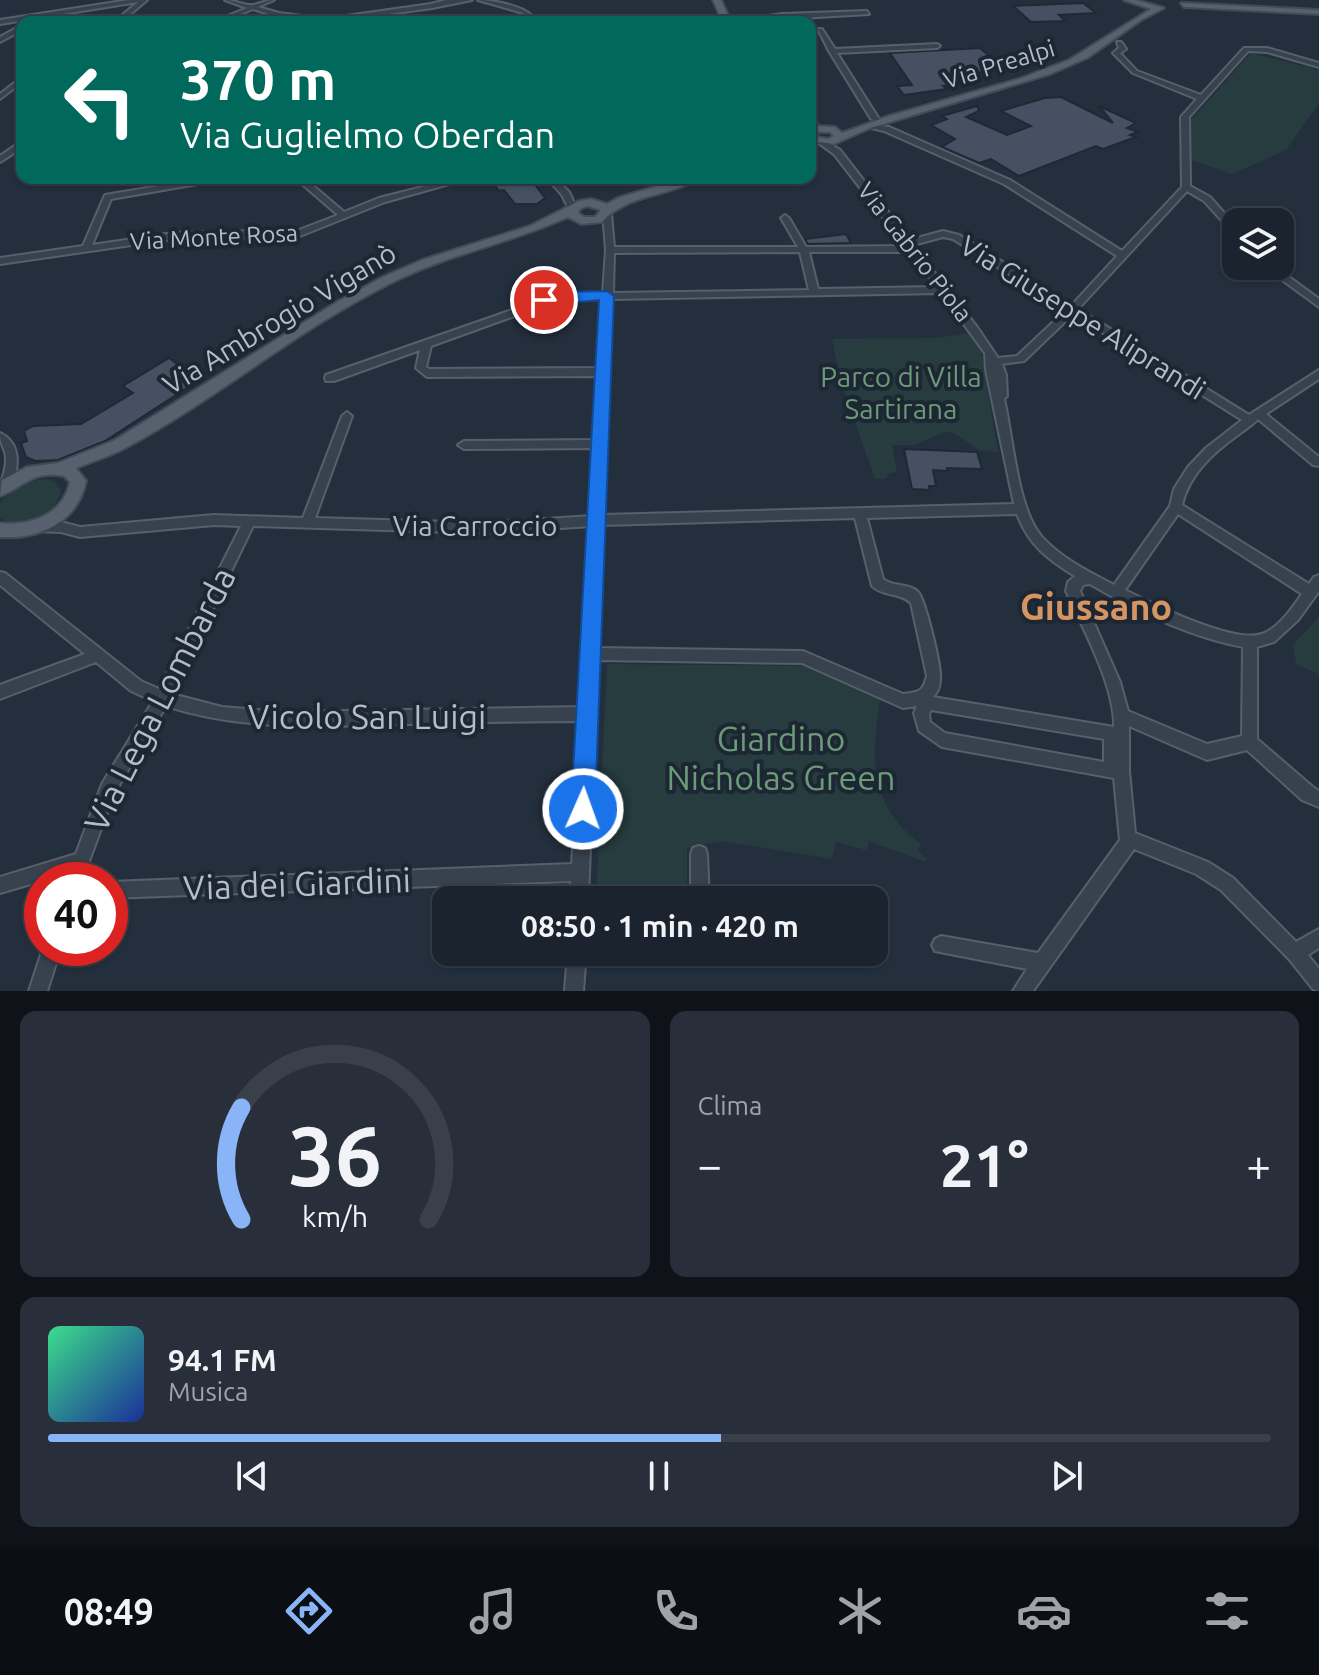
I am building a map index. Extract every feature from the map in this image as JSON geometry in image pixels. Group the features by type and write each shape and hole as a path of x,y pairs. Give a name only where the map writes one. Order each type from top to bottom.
{"main road":[{"path":"1206,0 1319,10"},
{"path":"1130,1 1175,6 1319,10"},
{"name":"Via Prealpi","path":"826,144 1062,61 1107,35 1132,11 1130,1"},
{"name":"Via Prealpi","path":"816,124 828,128 877,124 1077,60 1123,31 1143,14 1175,6"},
{"path":"1119,43 1123,31"},
{"path":"1077,60 1116,53"},
{"path":"826,144 838,132 828,128"},
{"path":"603,213 632,197 674,184"},
{"path":"572,210 573,217 590,221"},
{"name":"Via Ambrogio Viganò","path":"65,510 78,490 78,481 120,444 367,290 426,263 517,234 572,210 603,213"},
{"name":"Via Ambrogio Viganò","path":"517,234 590,221 603,213"},
{"name":"Via Ambrogio Viganò","path":"3,487 36,470 61,468 120,444"},
{"path":"61,468 69,471 78,481"},
{"path":"1,531 35,527 65,510"}],"street":[{"path":"54,16 142,0"},
{"path":"124,16 142,0"},
{"path":"228,0 285,16"},
{"path":"231,16 271,0"},
{"path":"356,16 469,0"},
{"path":"481,0 527,16"},
{"path":"509,8 525,0"},
{"path":"402,2 417,8"},
{"path":"782,16 867,13"},
{"path":"820,30 877,124 1007,182 1121,254"},
{"path":"1119,43 1123,49 1116,53 1135,72 1201,98"},
{"path":"832,51 937,46"},
{"path":"1176,507 1315,586 1291,617 1271,636 1250,643 1142,605 1046,549 1033,533 1021,509 994,363 1020,359 1072,310 1186,187 1183,121 1246,49 1267,50 1319,65"},
{"path":"0,97 16,84"},
{"name":"Via Gabrio Piola","path":"826,144 945,290 994,363"},
{"path":"87,247 108,197 185,184"},
{"path":"306,184 344,216"},
{"name":"Via Monte Rosa","path":"0,261 173,236 300,233 382,200 444,184"},
{"path":"557,184 566,194 603,213 610,250 580,886"},
{"path":"1186,187 1207,199 1222,216"},
{"path":"566,194 572,210"},
{"path":"785,218 804,250 814,292"},
{"name":"Via Giuseppe Aliprandi","path":"610,250 866,251 911,246 947,234 1255,418 1317,462"},
{"path":"1287,280 1319,304"},
{"path":"330,378 544,300 567,296 945,290"},
{"path":"427,342 421,368 430,374 602,372"},
{"path":"1117,591 1176,507 1179,486 1205,454 1319,374"},
{"path":"307,523 347,416"},
{"path":"0,437 7,442 12,457 21,466 36,470"},
{"path":"464,445 599,444"},
{"path":"3,487 12,457"},
{"name":"Via Carroccio","path":"35,527 53,526 73,532 214,520 250,520 484,528 623,519 1021,509"},
{"path":"65,510 73,532"},
{"path":"591,654 803,657 885,695 912,701 931,690 934,676 914,596 905,590 883,588 877,582 860,513"},
{"name":"Via Lega Lombarda","path":"80,861 108,790 161,700 250,520"},
{"path":"1073,566 1142,605"},
{"path":"1022,991 1128,842 1121,771 1122,716 1113,682 1074,596 1073,566"},
{"path":"1073,586 1079,580 1092,578"},
{"name":"Vicolo San Luigi","path":"2,580 136,686 161,700 199,710 264,720 587,714"},
{"path":"1250,643 1249,742 1308,794 1319,799"},
{"path":"0,692 96,656"},
{"path":"928,703 1111,733 1112,771 942,740 928,732 921,713 928,703"},
{"path":"1122,716 1207,752 1249,742"},
{"path":"1128,842 1140,842 1202,868 1237,894 1295,953 1319,983"},
{"path":"699,854 700,886"},
{"path":"0,885 80,861"},
{"name":"Via dei Giardini","path":"128,889 581,872"},
{"path":"1295,953 1319,938"},
{"path":"941,945 1042,963"},
{"path":"38,991 46,966"},
{"path":"574,991 576,966"}],"green space":[{"path":"1251,53 1319,70 1319,103 1286,150 1232,174 1188,159 1190,121"},
{"name":"Parco di Villa Sartirana","path":"970,333 981,349 998,452 979,450 954,433 944,432 915,445 892,445 897,472 888,474 886,479 875,479 841,382 832,339 935,338"},
{"path":"46,479 61,489 54,506 46,513 28,522 9,522 0,518 0,503 9,493 26,483"},
{"path":"1319,617 1319,674 1296,664 1293,645"},
{"name":"Giardino Nicholas Green","path":"607,664 805,666 880,700 875,742 877,780 891,813 921,844 918,851 927,859 926,862 869,841 866,850 836,842 832,859 723,841 687,848 687,886 597,886"}],"building":[{"path":"1083,3 1096,13 1059,15 1065,21 1031,22 1013,6"},
{"path":"980,48 1002,67 988,72 947,74 957,84 943,86 947,89 904,95 897,86 912,85 890,53"},
{"path":"1061,97 1113,123 1099,106 1136,123 1127,128 1138,132 1130,135 1136,137 1103,149 1096,146 1019,176 991,159 979,163 942,147 955,139 931,125 947,119 942,116 977,106 979,111 966,117 1007,135 1031,126 1001,111 1045,98"},
{"path":"494,184 534,184 545,198 537,204 515,204 504,190 499,191"},
{"path":"846,234 851,243 808,244 805,239"},
{"path":"169,358 199,380 105,441 58,460 35,461 26,457 21,443 27,441 24,431 33,426 81,424 133,393 123,386"},
{"path":"904,449 977,452 982,469 933,470 936,486 929,486 930,490 912,489"}],"district":[{"name":"Giussano","path":"1096,606"}],"route":[{"path":"544,300 567,296 607,296 583,809"}]}
